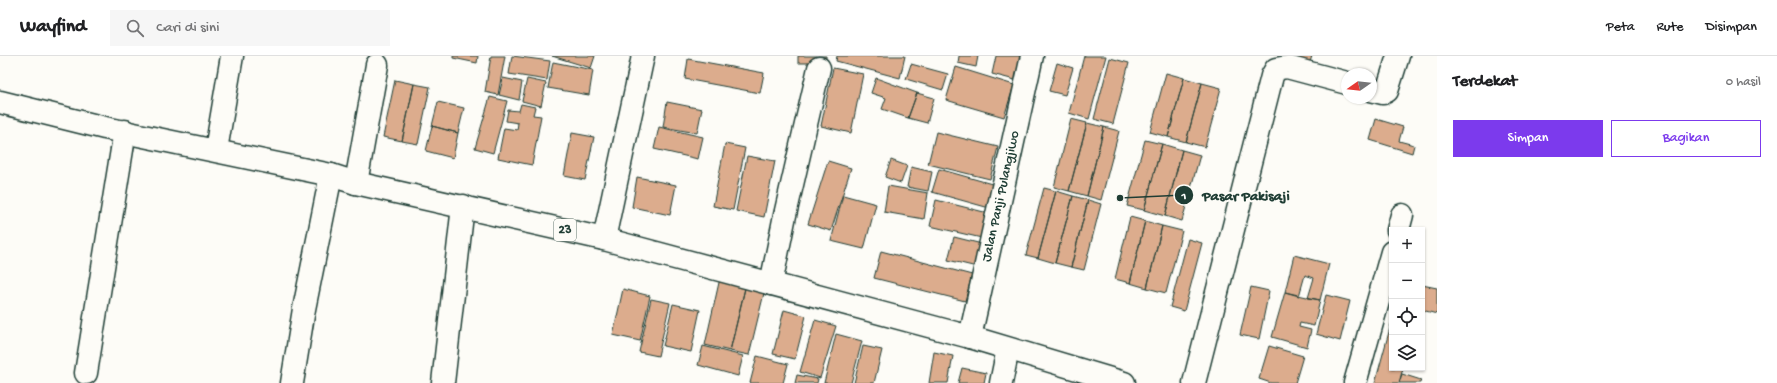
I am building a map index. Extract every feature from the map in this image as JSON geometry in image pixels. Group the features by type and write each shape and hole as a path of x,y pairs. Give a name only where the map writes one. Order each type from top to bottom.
{"main road":[{"path":"216,150 232,56"},
{"path":"604,238 642,56"},
{"name":"Jalan Panji Pulangjiwo","path":"970,337 1032,56"},
{"path":"1377,92 1383,93 1387,91 1398,56"},
{"path":"356,183 377,65"},
{"path":"1194,383 1272,76 1276,69 1287,67 1341,81"},
{"path":"771,284 785,215 819,68"},
{"name":"23","path":"0,102 125,132 331,175 356,183 604,238 970,337 1124,383"},
{"path":"86,373 125,132"},
{"path":"292,383 304,309 331,175"},
{"path":"443,383 463,206"},
{"path":"1355,383 1389,263"},
{"path":"1001,383 1008,349"}],"building":[{"path":"453,56 478,56 477,63 453,58"},
{"path":"491,56 505,56 498,95 485,92"},
{"path":"512,56 550,61 547,80 509,74"},
{"path":"552,56 595,56 591,68"},
{"path":"798,56 826,56 826,63 798,63"},
{"path":"837,56 905,56 900,78 836,61"},
{"path":"959,56 978,56 976,67 958,63"},
{"path":"996,56 1021,56 1015,80 992,74"},
{"path":"1084,56 1106,56 1089,119 1069,113"},
{"path":"1292,56 1312,56 1310,62"},
{"path":"1110,58 1129,63 1113,124 1094,119"},
{"path":"688,59 764,73 760,93 685,79"},
{"path":"553,62 593,70 589,95 548,88"},
{"path":"1057,63 1073,68 1065,95 1049,91"},
{"path":"911,64 948,74 943,90 906,79"},
{"path":"956,67 1014,85 1004,117 946,100"},
{"path":"833,68 863,74 851,133 821,126"},
{"path":"1166,73 1184,78 1168,137 1150,132"},
{"path":"503,78 522,82 519,100 499,95"},
{"path":"876,78 917,93 908,118 882,109 886,98 871,93"},
{"path":"1184,78 1202,83 1186,142 1168,137"},
{"path":"527,79 546,83 541,106 522,101"},
{"path":"395,80 414,84 402,141 383,137"},
{"path":"1202,83 1221,88 1205,147 1186,142"},
{"path":"414,84 430,87 418,144 402,141"},
{"path":"917,93 934,98 927,123 908,118"},
{"path":"490,97 507,101 493,153 475,148"},
{"path":"438,102 464,108 458,133 432,126"},
{"path":"667,102 702,109 697,133 663,127"},
{"path":"521,104 535,107 533,115 541,116 532,165 498,158 504,128 517,130 518,123 506,121 508,110 519,111"},
{"path":"1071,119 1087,123 1069,191 1054,187"},
{"path":"1376,119 1403,127 1399,141 1414,145 1412,153 1370,140"},
{"path":"1087,123 1104,127 1087,196 1069,191"},
{"path":"432,126 458,133 453,158 426,151"},
{"path":"659,127 703,137 698,159 654,149"},
{"path":"1104,127 1119,131 1101,200 1087,196"},
{"path":"936,132 998,147 990,179 928,164"},
{"path":"572,133 594,137 585,180 564,176"},
{"path":"1145,140 1162,144 1144,210 1127,206"},
{"path":"725,144 745,148 733,210 713,206"},
{"path":"1162,144 1182,150 1165,216 1144,210"},
{"path":"1182,150 1200,155 1182,221 1165,216"},
{"path":"747,156 775,161 764,217 736,211"},
{"path":"891,160 907,166 901,183 885,177"},
{"path":"828,161 851,168 831,231 808,224"},
{"path":"911,167 932,172 928,191 907,187"},
{"path":"939,169 999,186 993,209 932,192"},
{"path":"637,177 676,185 670,215 632,207"},
{"path":"888,186 928,193 924,219 884,212"},
{"path":"1044,188 1056,191 1038,258 1026,255"},
{"path":"1056,191 1073,196 1055,263 1038,258"},
{"path":"843,195 876,204 864,249 831,241"},
{"path":"1073,196 1088,200 1071,267 1055,263"},
{"path":"936,200 992,214 986,239 930,226"},
{"path":"1088,200 1101,204 1084,270 1071,267"},
{"path":"1130,217 1145,221 1130,283 1115,279"},
{"path":"1145,221 1162,226 1147,288 1130,283"},
{"path":"1162,226 1182,231 1166,293 1147,288"},
{"path":"954,237 982,244 977,267 948,260"},
{"path":"1188,239 1202,243 1184,311 1170,307"},
{"path":"881,251 972,275 965,301 874,278"},
{"path":"1294,255 1329,264 1320,300 1308,298 1314,278 1305,275 1299,296 1285,292"},
{"path":"720,278 746,284 730,351 705,345"},
{"path":"746,284 765,289 749,355 730,351"},
{"path":"1425,286 1437,288 1437,314 1425,311"},
{"path":"1251,287 1269,291 1259,339 1240,335"},
{"path":"623,289 650,296 640,341 613,335"},
{"path":"1285,292 1320,300 1314,326 1300,323 1299,327 1311,330 1307,347 1272,337"},
{"path":"1326,295 1350,301 1340,341 1316,334"},
{"path":"651,299 670,303 658,356 639,352"},
{"path":"673,304 700,310 691,352 663,346"},
{"path":"784,310 806,316 795,359 773,354"},
{"path":"815,320 836,326 820,378 800,372"},
{"path":"1389,332 1389,371 1402,371 1399,383 1375,383"},
{"path":"836,334 862,341 851,383 824,383"},
{"path":"703,346 743,356 738,376 698,365"},
{"path":"863,346 882,350 874,383 854,383"},
{"path":"1269,346 1303,356 1295,383 1271,383 1259,379"},
{"path":"934,352 953,356 948,383 929,383"},
{"path":"757,356 788,364 783,383 750,383"},
{"path":"962,368 986,373 984,383 958,383"},
{"path":"1402,374 1421,380 1420,383 1399,383"},
{"path":"797,375 818,379 817,383 795,383"}],"place":[{"name":"Pasar Pakisaji","path":"1120,198"}]}
